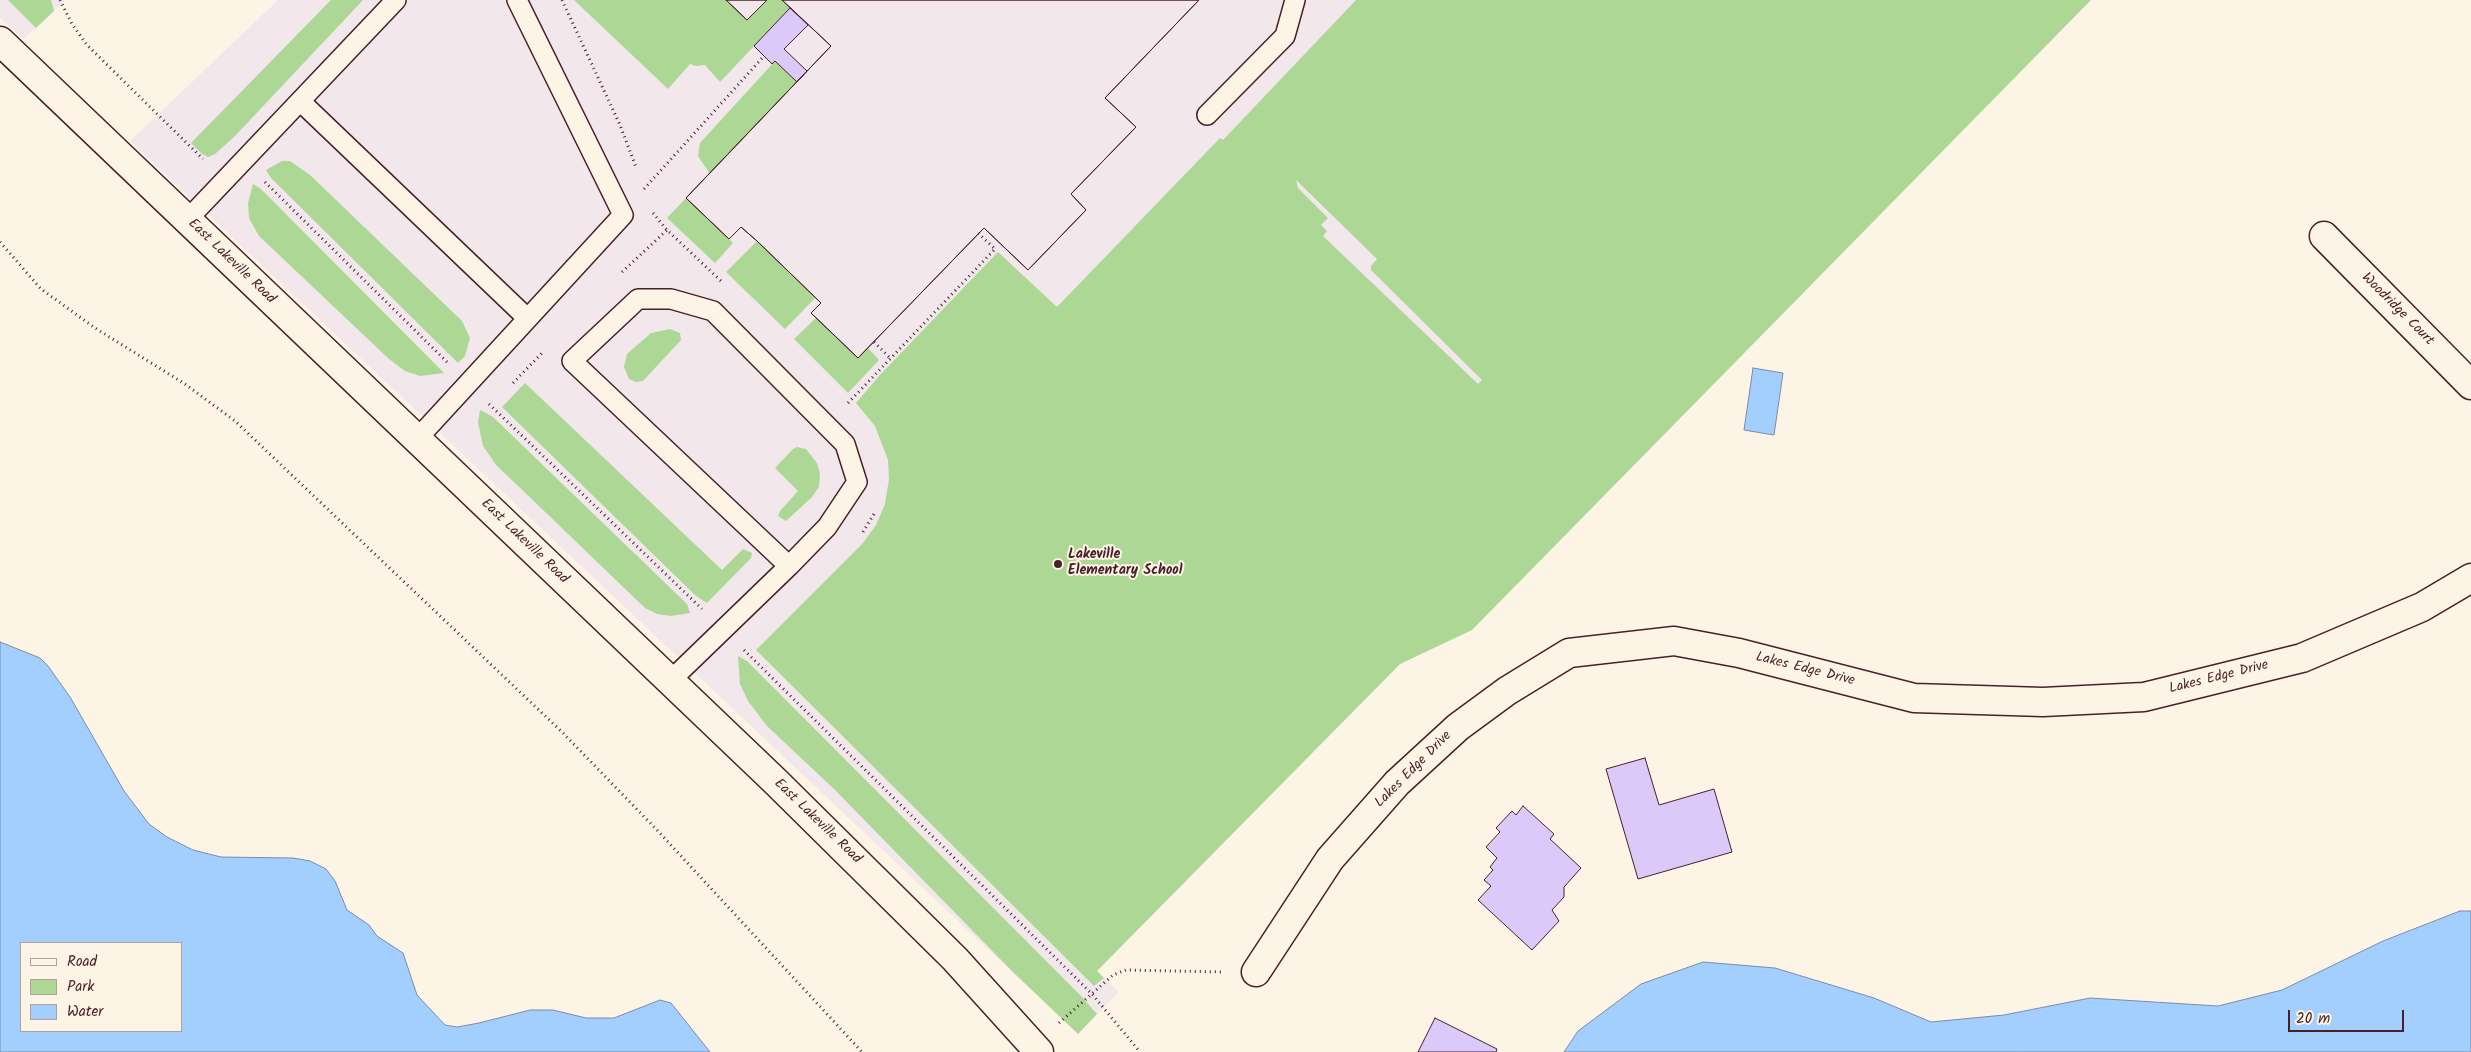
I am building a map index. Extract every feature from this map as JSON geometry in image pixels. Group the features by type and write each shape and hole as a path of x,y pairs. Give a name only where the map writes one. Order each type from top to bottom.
{"street":[{"name":"East Lakeville Road","path":"0,41 914,917 955,958 1037,1049"},
{"name":"Woodridge Court","path":"2324,236 2471,385"},
{"name":"Lakes Edge Drive","path":"1256,972 1330,859 1397,783 1458,727 1507,691 1569,653 1674,642 1739,652 1914,698 2043,702 2144,697 2302,658 2422,606 2471,578"}],"lane":[{"path":"187,220 396,0"},
{"path":"417,439 623,214 517,0"},
{"path":"1207,115 1285,36 1295,0"},
{"path":"300,101 527,318"},
{"path":"670,682 789,566 827,527 857,482 845,444 712,310 671,299 638,299 572,361 789,566"}],"path":[{"path":"60,0 72,24 88,45 200,158 236,168 267,183 468,383 723,630 1092,994 1140,1052"},
{"path":"644,189 764,56"},
{"path":"848,403 995,249 978,233"},
{"path":"0,242 41,289 95,328 185,384 235,421 562,732 656,830 862,1052"},
{"path":"874,342 891,359"},
{"path":"1037,1049 1113,974 1126,970 1256,972"}],"shaded area":[{"path":"0,0 66,0 23,39 0,18"},
{"name":"Lakeville Elementary School","path":"278,0 2091,0 1472,630 1400,664 1097,971 1119,992 1078,1034 130,141"}],"green space":[{"path":"8,0 51,0 54,11 36,28"},
{"path":"331,0 363,0 235,136 215,154 208,157 202,154 191,143"},
{"path":"574,0 726,0 747,20 767,0 782,0 790,8 720,82 705,65 696,66 690,64 668,89"},
{"path":"1356,0 2091,0 1472,630 1400,664 1097,971 1104,978 1094,986 756,650 863,543 876,525 885,504 889,479 888,460 875,426 856,403 879,376 998,252 1057,307 1220,138 1223,140","holes":["1296,180 1377,259 1371,266 1371,270 1482,380 1478,384 1323,236 1327,231 1321,225 1328,218 1298,188"]},
{"path":"775,61 797,82 710,174 698,156 700,143"},
{"path":"282,161 290,161 310,175 462,321 470,338 465,356 458,363 271,178 266,170"},
{"path":"253,184 261,189 444,373 420,376 405,371 389,359 259,236 249,218 248,203"},
{"path":"686,198 733,243 715,263 667,218"},
{"path":"757,241 815,298 785,329 726,272"},
{"path":"816,318 858,358 868,348 879,360 848,393 794,339"},
{"path":"670,329 680,333 681,340 643,381 636,382 629,379 624,367 627,354 651,333"},
{"path":"525,383 722,570 743,549 752,553 751,558 707,603 696,596 502,407"},
{"path":"480,410 493,417 687,604 690,613 671,616 657,614 645,608 496,465 483,446 478,422"},
{"path":"797,447 806,449 817,463 820,474 819,487 812,497 786,521 778,516 780,511 798,491 775,468"},
{"path":"738,656 747,661 1081,996 1097,1014 1078,1034 1012,971 834,789 767,726 748,701 740,684"}],"water":[{"path":"1753,368 1783,373 1774,435 1744,430"},
{"path":"0,642 40,658 48,666 70,697 124,791 149,824 167,837 193,850 221,857 293,858 310,861 326,869 335,881 347,910 369,925 377,936 403,953 417,995 445,1025 457,1027 530,1010 553,1010 586,1018 614,1018 660,1000 671,1003 710,1052 0,1052"},
{"path":"2460,911 2471,911 2471,1052 1564,1052 1578,1031 1641,984 1703,962 1775,968 1874,998 1931,1022 2004,1015 2090,998 2218,1006 2282,990 2383,941"}],"building":[{"path":"726,0 767,0 747,20"},
{"path":"726,0 767,0 747,20"},
{"path":"782,0 1199,0 1105,98 1136,127 1071,194 1086,210 1028,270 984,228 858,358 811,313 821,303 757,241 741,227 729,239 686,198 831,46"},
{"path":"782,0 1199,0 1105,98 1136,127 1071,194 1086,210 1028,270 984,228 858,358 811,313 821,303 757,241 741,227 729,239 686,198 831,46"},
{"path":"790,8 808,25 784,49 807,71 797,82 775,61 772,64 754,46"},
{"path":"1645,758 1659,805 1714,789 1732,852 1638,879 1606,769"},
{"path":"1523,806 1554,834 1550,839 1581,868 1564,887 1564,897 1552,910 1559,921 1532,950 1478,900 1491,886 1484,880 1493,870 1490,867 1497,858 1486,847 1500,832 1496,828 1512,811 1516,815"},
{"path":"1435,1018 1497,1049 1496,1052 1418,1052"}],"place":[{"name":"Lakeville Elementary School","path":"1058,564"}]}
